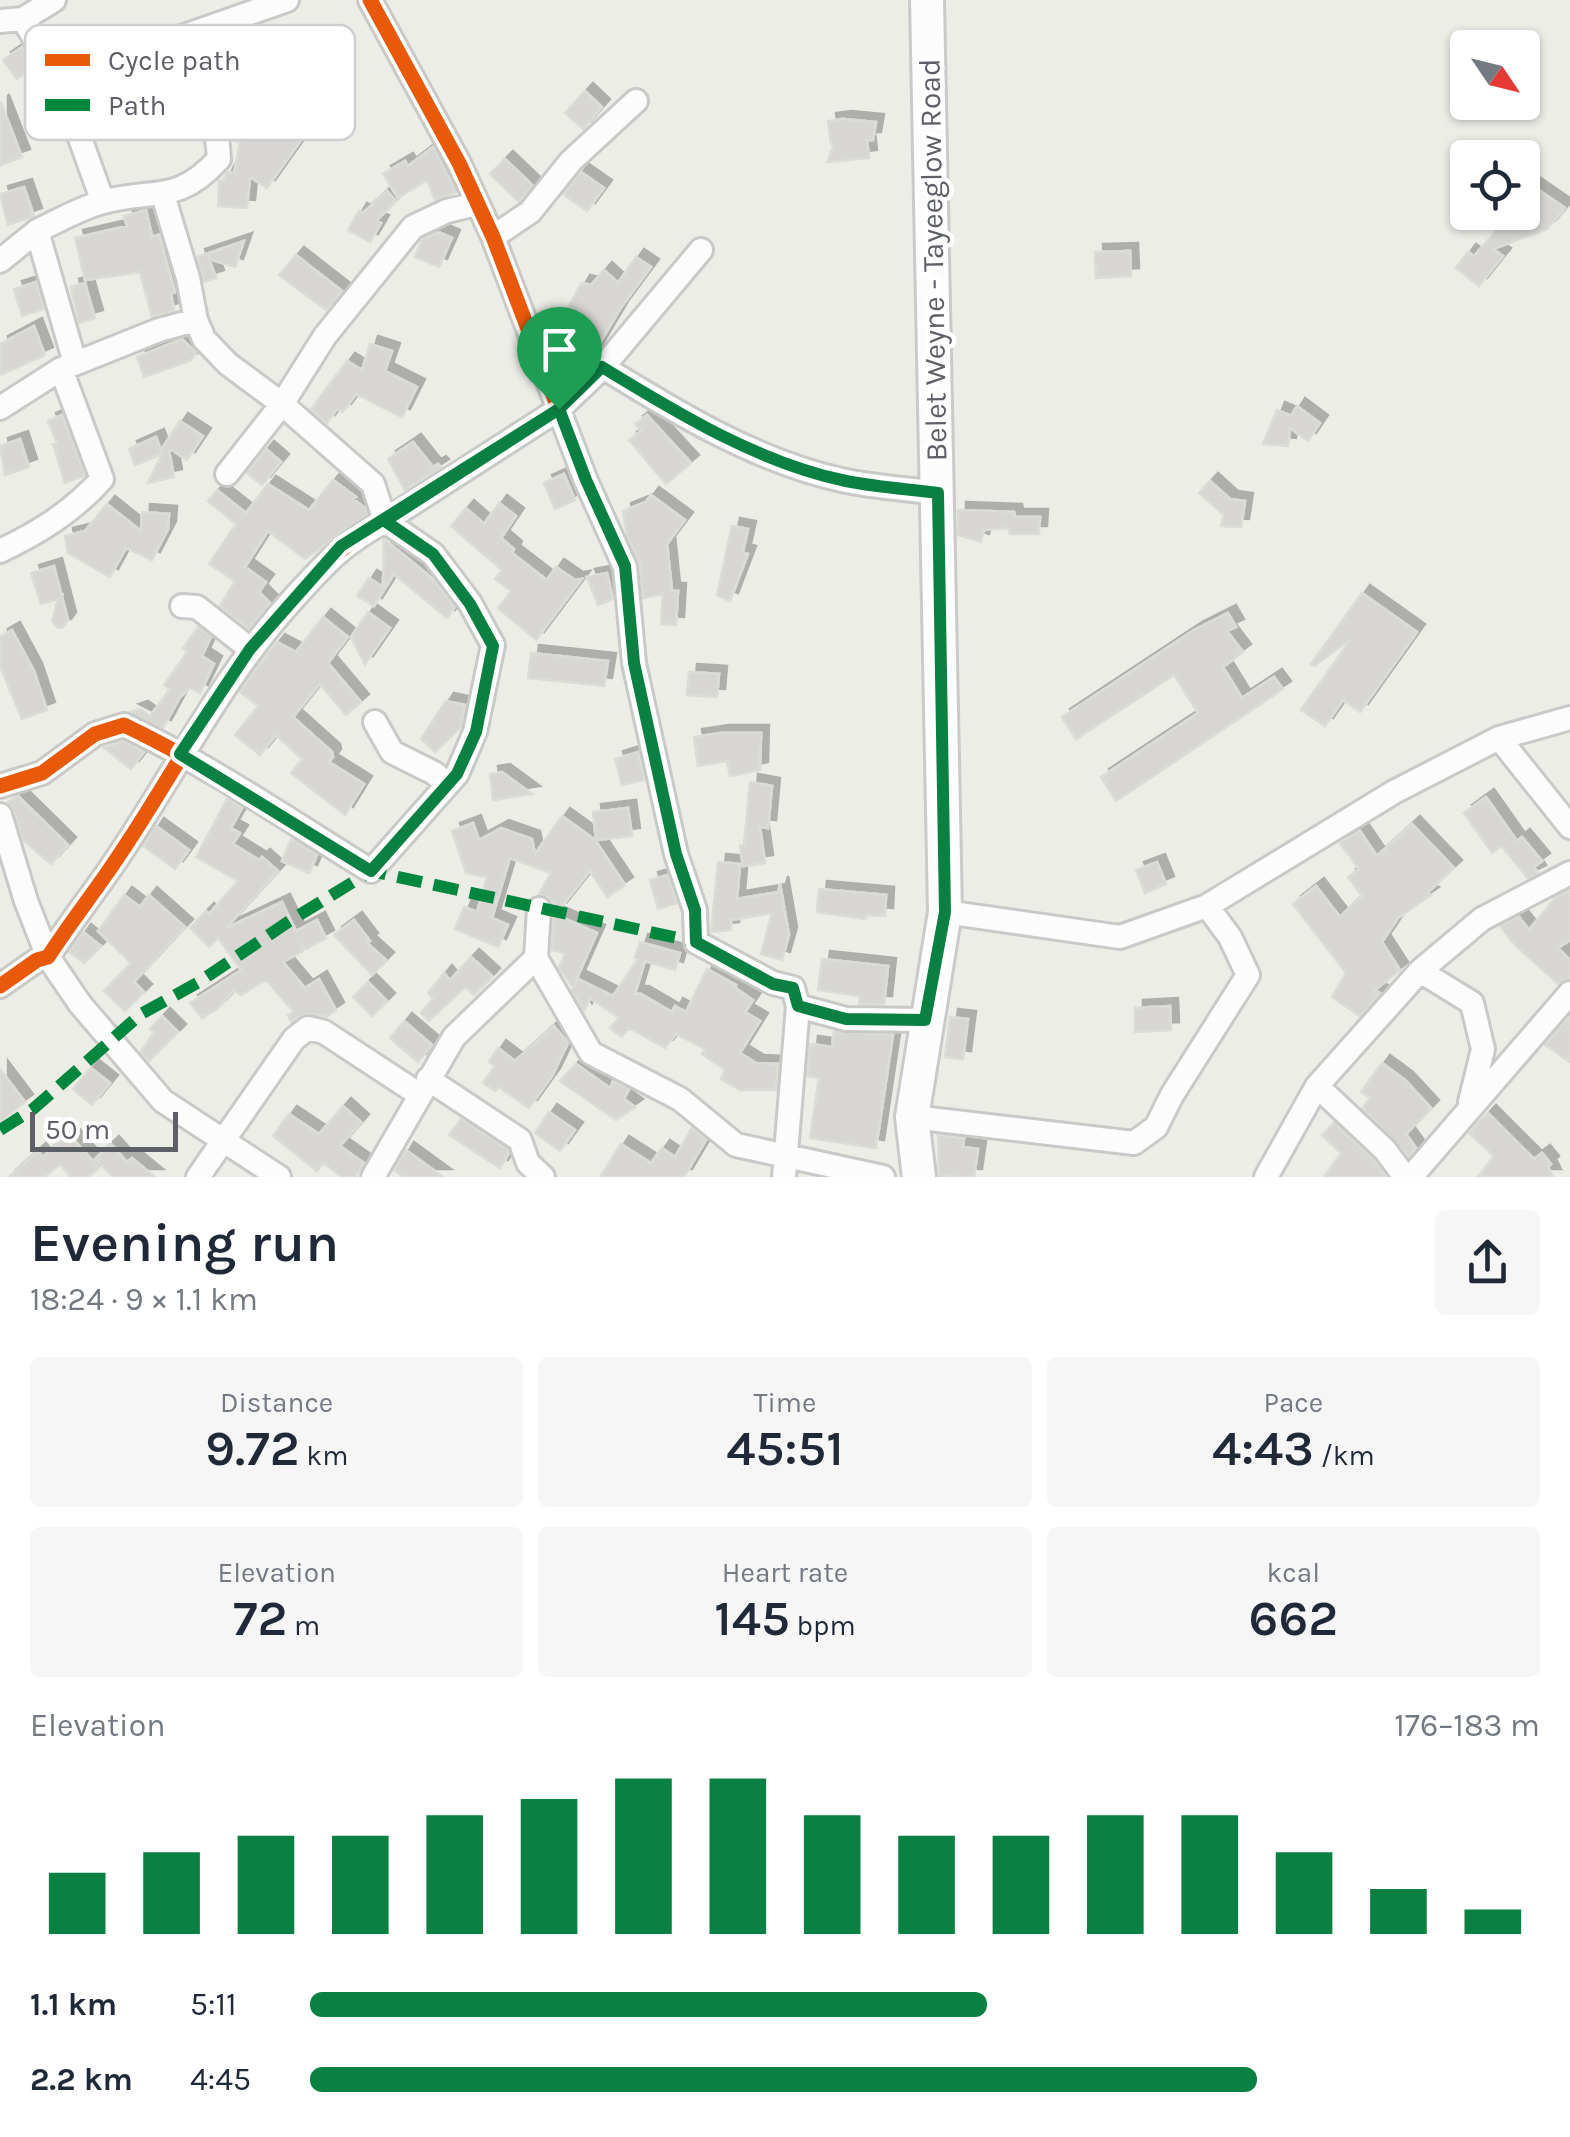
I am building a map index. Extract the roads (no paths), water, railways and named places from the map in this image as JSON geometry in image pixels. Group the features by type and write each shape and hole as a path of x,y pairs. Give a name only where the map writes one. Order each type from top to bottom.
{"main road":[{"name":"Belet Weyne - Tayeeglow Road","path":"919,1177 912,1117 945,912 926,0"}],"street":[{"path":"11,20 54,0"},
{"path":"220,25 287,0"},
{"path":"370,0 459,163 493,238 586,480 625,566 634,663 676,854 695,910 696,942 773,984 793,988 798,1006 786,1166"},
{"path":"493,238 530,212 571,160 636,101"},
{"path":"81,140 104,202"},
{"path":"0,262 36,230 104,202 163,195 202,178 219,159 218,140"},
{"path":"0,786 42,773 95,734 124,724 371,871 457,774 476,732 493,646 470,604 433,554 385,521 373,484 204,340 163,195"},
{"path":"227,474 282,404 325,336 370,276 413,227 476,204"},
{"path":"0,551 44,530 83,500 102,479 68,366 36,230"},
{"path":"0,986 48,956 105,876 250,649 341,546 559,409 602,367 701,250"},
{"path":"0,408 68,366 159,330 196,320"},
{"path":"602,367 658,401 766,456 844,480 938,493"},
{"path":"182,606 197,607 250,649"},
{"path":"945,912 1120,936 1207,906 1394,792 1499,738 1570,718"},
{"path":"375,722 392,752 434,772 447,784"},
{"path":"1499,738 1570,827"},
{"path":"0,815 26,901 48,956 108,1041 163,1101 279,1177"},
{"path":"1266,1177 1318,1086 1420,971 1482,919 1570,873"},
{"path":"912,1117 1134,1143 1156,1126 1248,975 1230,937 1207,906"},
{"path":"539,909 536,958 591,1053 680,1098 736,1145 786,1166 883,1177"},
{"path":"373,1177 454,1037 536,958"},
{"path":"1420,971 1472,1003 1483,1049 1469,1106"},
{"path":"1318,1086 1408,1177 1570,992"},
{"path":"798,1006 846,1019 925,1020"},
{"path":"198,1177 294,1039 308,1028 324,1032 520,1140 528,1163 543,1177"}]}
